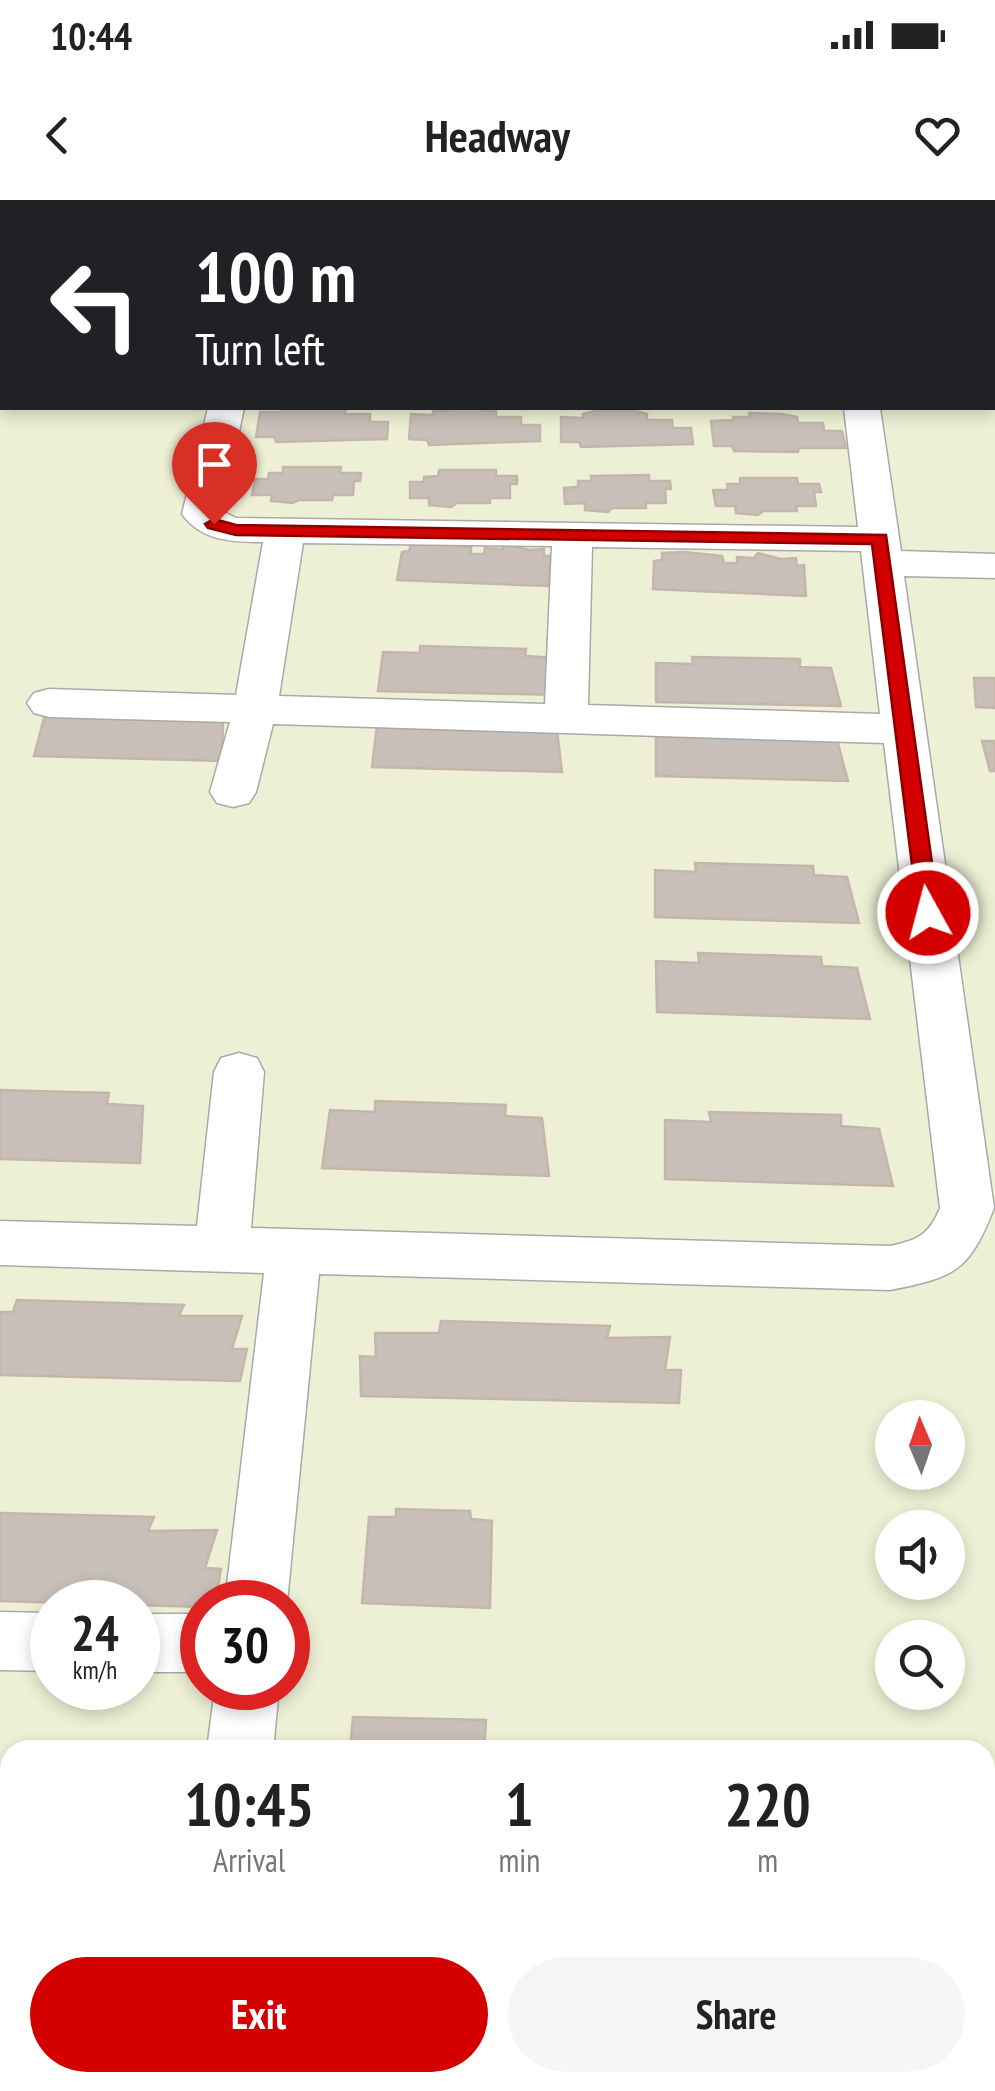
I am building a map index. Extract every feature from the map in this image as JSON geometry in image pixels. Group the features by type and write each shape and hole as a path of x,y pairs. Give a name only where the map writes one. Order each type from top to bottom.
{"street":[{"path":"226,410 202,514 214,524 236,530 572,534 881,551 995,566"},
{"path":"0,1243 890,1268 932,1259 954,1244 967,1208 862,410"},
{"path":"233,792 255,709 286,531"},
{"path":"566,718 572,534"},
{"path":"50,703 904,729"},
{"path":"222,1249 239,1072"},
{"path":"258,1580 294,1251"},
{"path":"0,1641 30,1642"},
{"path":"241,1740 245,1710"}],"green space":[{"path":"0,410 995,410 995,1740 0,1740"}],"building":[{"path":"346,410 345,414 370,414 370,422 388,422 387,439 276,442 274,437 256,437 260,412"},
{"path":"632,410 647,414 647,420 672,420 673,428 691,428 693,444 581,447 579,442 561,442 561,417 583,418 583,414"},
{"path":"496,411 496,417 521,417 521,425 540,425 540,441 429,445 427,440 409,439 411,414"},
{"path":"749,413 782,414 797,417 798,423 823,423 824,431 842,431 846,448 799,448 798,452 734,451 732,446 714,446 711,421 750,417"},
{"path":"283,467 341,467 340,473 361,473 360,481 354,481 353,495 333,495 332,500 293,503 271,501 272,495 252,495 255,479 283,473"},
{"path":"439,470 496,470 496,476 517,476 517,484 510,484 510,498 490,498 490,503 457,503 451,507 429,505 429,498 410,498 410,482 424,482 424,477 438,476"},
{"path":"649,475 649,481 670,481 671,489 665,489 666,503 646,503 646,508 612,508 608,512 585,510 585,503 565,504 564,488 578,487 578,481 592,481 591,476"},
{"path":"740,478 797,478 798,484 819,484 821,492 814,492 816,506 796,506 797,511 763,511 758,515 736,513 735,506 716,506 713,490 728,490 727,484 740,484"},
{"path":"411,544 471,547 471,554 484,554 485,548 502,549 507,544 544,549 544,556 551,556 548,586 397,580 402,552 409,551"},
{"path":"662,553 722,556 724,563 737,563 737,557 754,558 758,553 796,558 797,566 804,565 806,596 653,589 654,561 662,560"},
{"path":"420,646 526,649 525,656 556,658 561,695 378,691 383,652 420,653"},
{"path":"692,657 800,659 800,667 831,668 841,706 656,702 656,663 693,664"},
{"path":"974,678 995,678 995,708 976,707"},
{"path":"45,714 223,721 222,761 34,756"},
{"path":"377,725 557,731 562,772 372,767"},
{"path":"656,734 837,740 848,781 656,776"},
{"path":"982,741 995,741 995,771 990,771"},
{"path":"695,863 813,866 814,875 847,877 859,923 655,917 655,870 696,872"},
{"path":"698,953 821,957 822,966 857,968 870,1019 657,1012 656,961 699,963"},
{"path":"0,1090 109,1093 107,1104 143,1106 140,1163 0,1159"},
{"path":"375,1101 506,1105 505,1116 542,1118 549,1176 322,1168 330,1110 375,1112"},
{"path":"709,1112 841,1115 841,1126 879,1129 893,1186 665,1179 665,1120 711,1122"},
{"path":"17,1300 184,1305 179,1316 242,1316 232,1349 247,1349 240,1381 0,1375 0,1312 13,1312"},
{"path":"441,1321 610,1326 607,1338 670,1337 665,1370 681,1370 679,1403 361,1396 360,1356 376,1357 375,1333 439,1333"},
{"path":"396,1509 470,1511 471,1519 492,1521 490,1608 362,1603 369,1517 396,1517"},
{"path":"0,1513 154,1517 148,1531 217,1530 205,1568 221,1569 219,1580 180,1580 180,1606 160,1606 160,1580 30,1580 30,1602 0,1601"},
{"path":"353,1717 486,1720 485,1740 351,1740"}],"route":[{"path":"214,524 236,530 880,539 928,913"}]}
